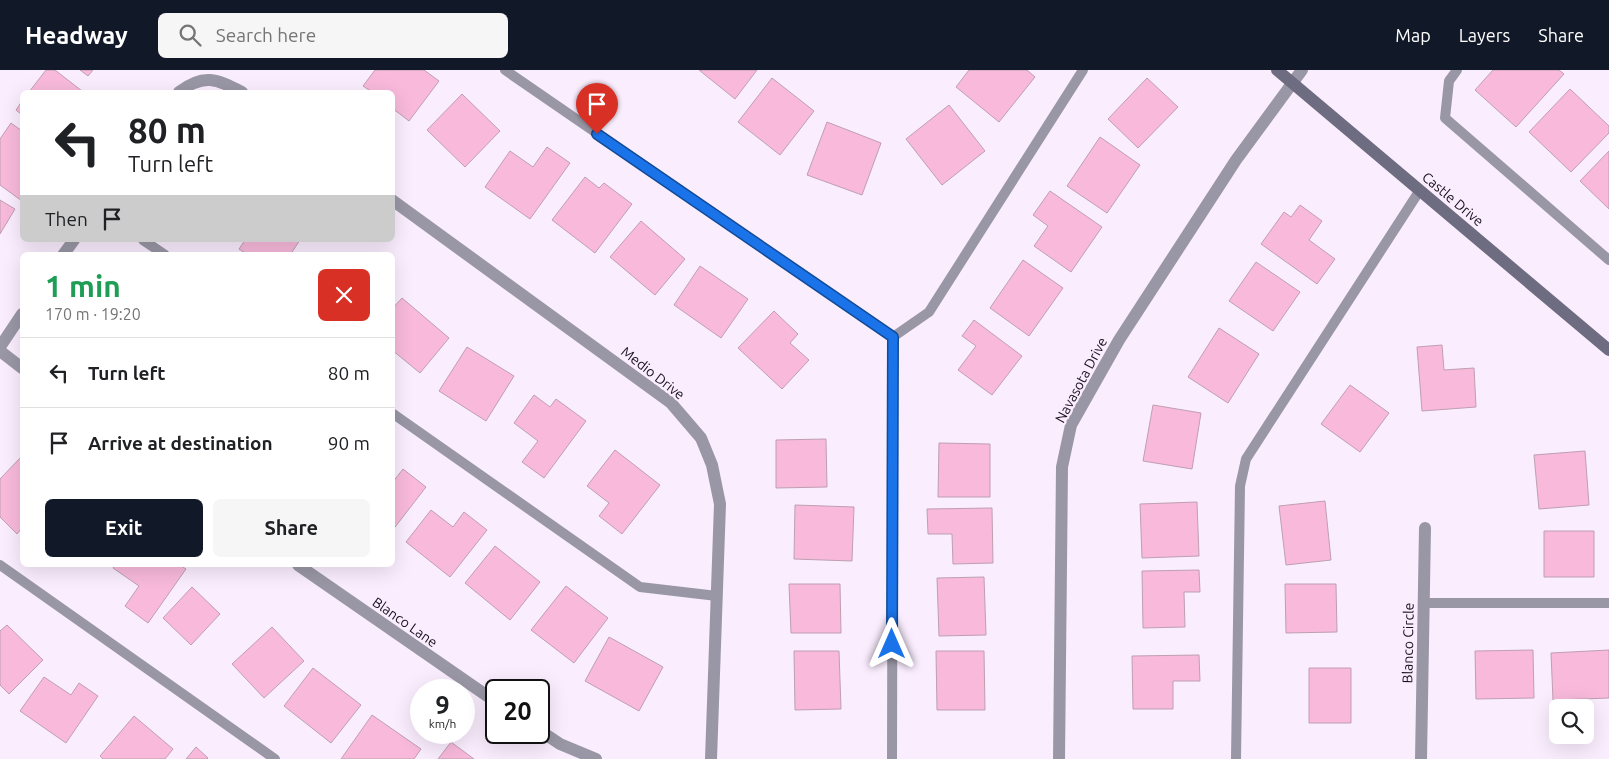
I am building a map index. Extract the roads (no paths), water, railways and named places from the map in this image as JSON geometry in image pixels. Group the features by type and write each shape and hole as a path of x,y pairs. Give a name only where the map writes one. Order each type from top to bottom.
{"main road":[{"name":"Castle Drive","path":"1277,70 1609,350"}],"street":[{"name":"Navasota Drive","path":"1059,759 1062,467 1071,425 1124,331 1236,160 1302,70"},
{"path":"182,90 193,81 210,80 218,80 238,90"},
{"name":"Medio Drive","path":"395,202 671,403 701,438 712,466 720,504 711,759"},
{"path":"0,347 20,317"},
{"path":"0,351 20,366"},
{"name":"Blanco Circle","path":"1422,759 1425,528"},
{"name":"Blanco Lane","path":"301,567 485,694"},
{"path":"550,737 560,744 596,759"}],"lane":[{"path":"505,70 893,337"},
{"path":"893,337 929,312 1083,70"},
{"path":"1458,70 1449,81 1445,118 1609,260"},
{"path":"1236,759 1240,486 1246,459 1420,190"},
{"path":"147,242 161,252"},
{"path":"892,759 893,337"},
{"path":"395,415 640,587 717,596"},
{"path":"0,565 275,759"},
{"path":"1424,603 1609,603"}]}
